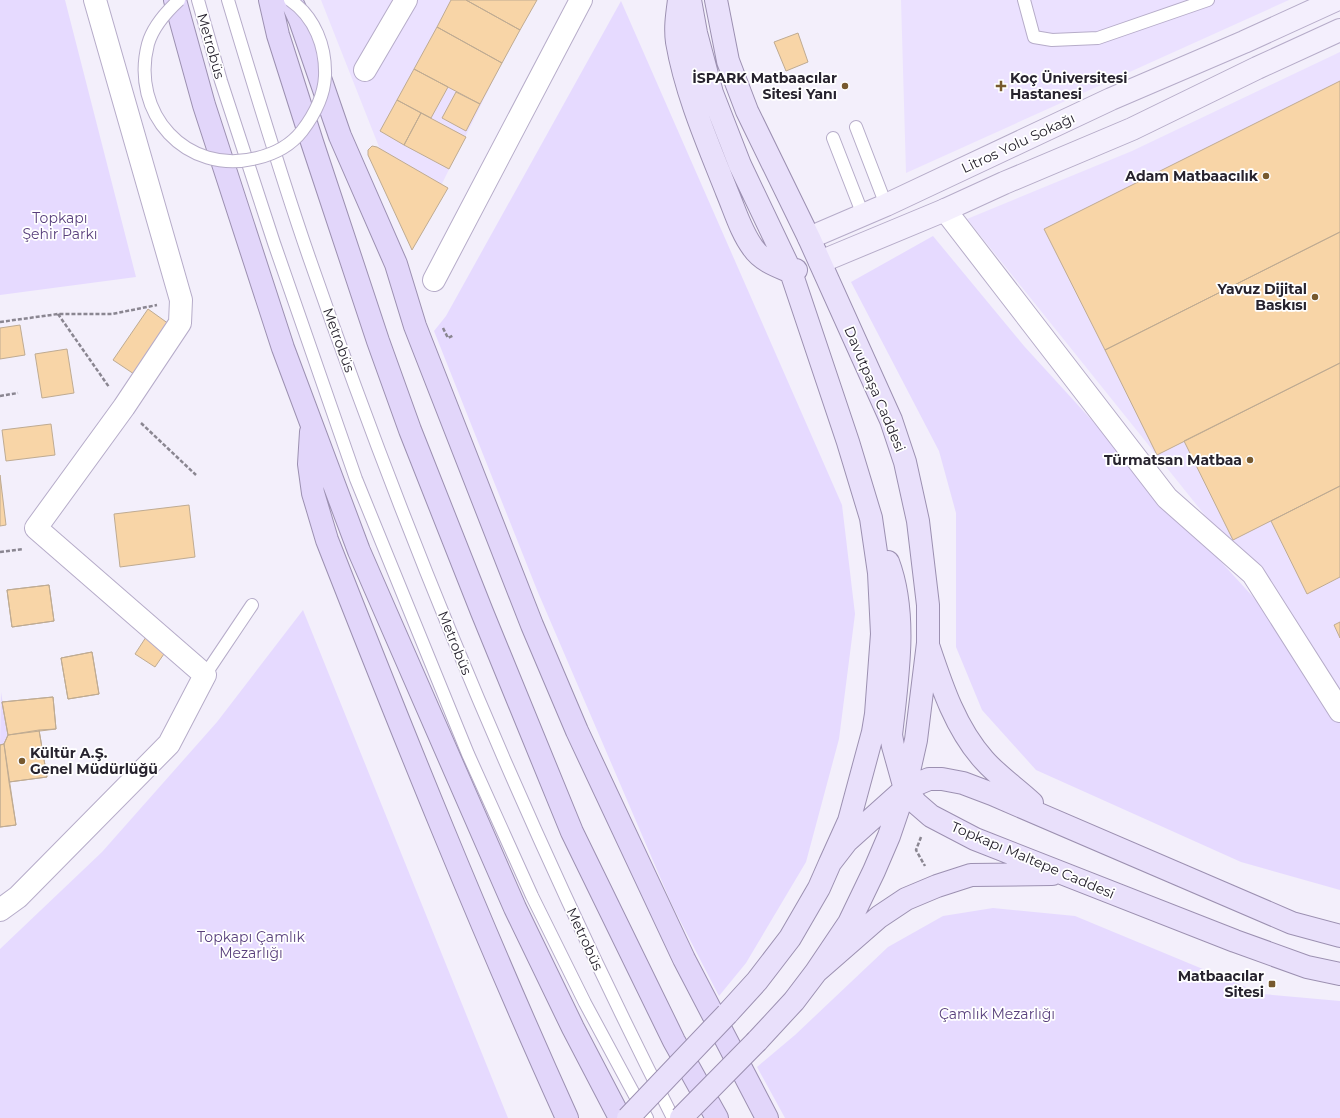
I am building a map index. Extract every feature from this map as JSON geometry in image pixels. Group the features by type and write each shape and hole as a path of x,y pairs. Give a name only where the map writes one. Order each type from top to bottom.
{"highway":[{"path":"175,0 207,113 283,348 359,551 516,908 573,1028 620,1118"},
{"path":"270,0 278,35 378,341 410,430 482,612 572,832 674,1041 717,1118"},
{"path":"291,0 300,20 340,136 396,264 415,326 532,625 577,731 684,959 767,1118"},
{"path":"312,425 309,464 313,493 327,540 445,835 567,1118"}],"main road":[{"path":"679,0 675,24 677,43 691,95 716,164 743,230 752,248 761,257 791,272 820,262 946,210 1004,183 1132,129 1256,68 1340,30"},
{"path":"690,0 696,33 712,93 740,165 791,272 848,442 871,518 889,564 896,599 899,649 891,735 892,746 905,789"},
{"name":"Davutpaşa Caddesi","path":"716,0 728,61 747,111 809,238 875,381 891,420 905,462 918,521 926,584 928,605 928,643 916,740 905,789 889,836 871,878 849,923 816,972"},
{"name":"Litros Yolu Sokağı","path":"809,238 886,205 1111,99 1244,42 1336,0"},
{"path":"780,250 809,238"},
{"path":"628,1118 758,981 790,938 819,888 849,821 873,732 876,714 882,634 879,573 871,518"},
{"path":"928,643 956,718 968,740 984,760 1049,818"},
{"path":"830,863 847,841 905,789 929,779 942,779 963,783 1049,818 1292,923 1340,936"},
{"name":"Topkapı Maltepe Caddesi","path":"905,789 916,803 930,816 975,839 1242,944 1307,967 1340,974"},
{"path":"681,1118 794,1001 816,972 879,918 906,900 937,886 971,875 1062,873"}],"street":[{"path":"0,910 18,897 169,744 205,675 36,528 124,407 180,323 181,300 95,0"},
{"path":"365,70 406,0"},
{"path":"434,280 581,0"},
{"path":"946,210 1167,498 1253,574 1340,711"}],"lane":[{"path":"179,0 162,16 148,42 144,72 148,101 162,127 184,147 212,159 241,162 270,155 295,139 314,116 324,88 325,59 317,30 299,6 291,0"},
{"name":"Metrobüs","path":"198,0 221,80 282,265 362,494 468,754 532,896 585,1003 647,1118"},
{"name":"Metrobüs","path":"228,0 309,258 410,535 467,672 552,868 617,1007 673,1118"},
{"path":"1024,0 1034,36 1052,40 1098,38 1208,0"},
{"path":"856,127 886,205"},
{"path":"833,138 864,215"},
{"path":"205,675 252,605"}],"path":[{"path":"0,322 58,314 112,314 181,300"},
{"path":"444,328 448,338 454,335"},
{"path":"0,396 18,393"}],"shaded area":[{"path":"321,0 533,0 415,238"},
{"name":"Koç Üniversitesi Hastanesi","path":"901,0 1289,0 906,173"},
{"path":"1340,52 1340,697 1272,582 1228,544 967,219 1132,151"}],"green space":[{"name":"Topkapı Şehir Parkı","path":"0,0 65,0 136,277 0,295"},
{"path":"621,1 842,505 855,614 839,739 806,862 746,963 719,996 672,905 537,590 434,331 446,316"},
{"path":"933,236 1024,346 1255,599 1272,582 1340,697 1340,890 1241,862 1036,770 982,710 956,647 956,513 939,451 851,282"},
{"name":"Topkapı Çamlık Mezarlığı","path":"303,610 508,1118 0,1118 0,949 102,852 217,722"},
{"path":"1,692 8,735 4,744 0,745"},
{"name":"Çamlık Mezarlığı","path":"993,908 1075,916 1263,994 1340,1001 1340,1118 785,1118 757,1067 795,1035 888,947 943,916"}],"building":[{"path":"451,0 466,0 520,30 502,63 437,27"},
{"path":"466,0 537,0 520,30"},
{"path":"437,27 502,63 480,104 414,69"},
{"path":"798,33 808,62 786,71 774,42"},
{"path":"414,69 448,87 431,118 397,100"},
{"path":"1340,81 1340,232 1105,350 1044,229"},
{"path":"456,92 480,104 466,131 442,118"},
{"path":"397,100 421,113 404,145 380,131"},
{"path":"421,113 466,137 449,169 404,145"},
{"path":"372,146 377,147 448,188 412,250 368,155 368,150"},
{"path":"1340,232 1340,363 1157,455 1105,350"},
{"path":"148,309 169,324 134,374 113,360"},
{"path":"20,325 25,355 0,359 0,328"},
{"path":"67,349 74,393 42,398 35,354"},
{"path":"1340,363 1340,486 1233,540 1184,441"},
{"path":"51,424 55,455 6,461 2,430"},
{"path":"0,475 6,525 0,526"},
{"path":"1340,486 1340,577 1307,594 1271,521"},
{"path":"189,505 195,557 120,567 114,514"},
{"path":"49,585 54,621 12,627 7,590"},
{"path":"49,585 54,621 12,627 7,590"},
{"path":"1340,622 1340,638 1334,625"},
{"path":"148,634 168,648 155,667 135,654"},
{"path":"92,652 99,694 68,699 61,658"},
{"path":"92,652 99,694 68,699 61,658"},
{"name":"Kültür A.Ş. Genel Müdürlüğü","path":"53,697 56,729 39,730 47,777 9,782 16,825 0,827 0,745 4,744 8,735 2,702"},
{"path":"53,697 56,729 8,735 2,702"},
{"path":"39,730 47,777 9,782 4,744 8,735"},
{"path":"4,744 16,825 0,827 0,745"}],"place":[{"name":"İSPARK Matbaacılar Sitesi Yanı","path":"845,86"},
{"name":"Koç Üniversitesi Hastanesi","path":"1001,86"},
{"name":"Adam Matbaacılık","path":"1266,176"},
{"name":"Yavuz Dijital Baskısı","path":"1315,297"},
{"name":"Türmatsan Matbaa","path":"1250,460"},
{"name":"Kültür A.Ş. Genel Müdürlüğü","path":"22,761"},
{"name":"Matbaacılar Sitesi","path":"1272,984"}]}
